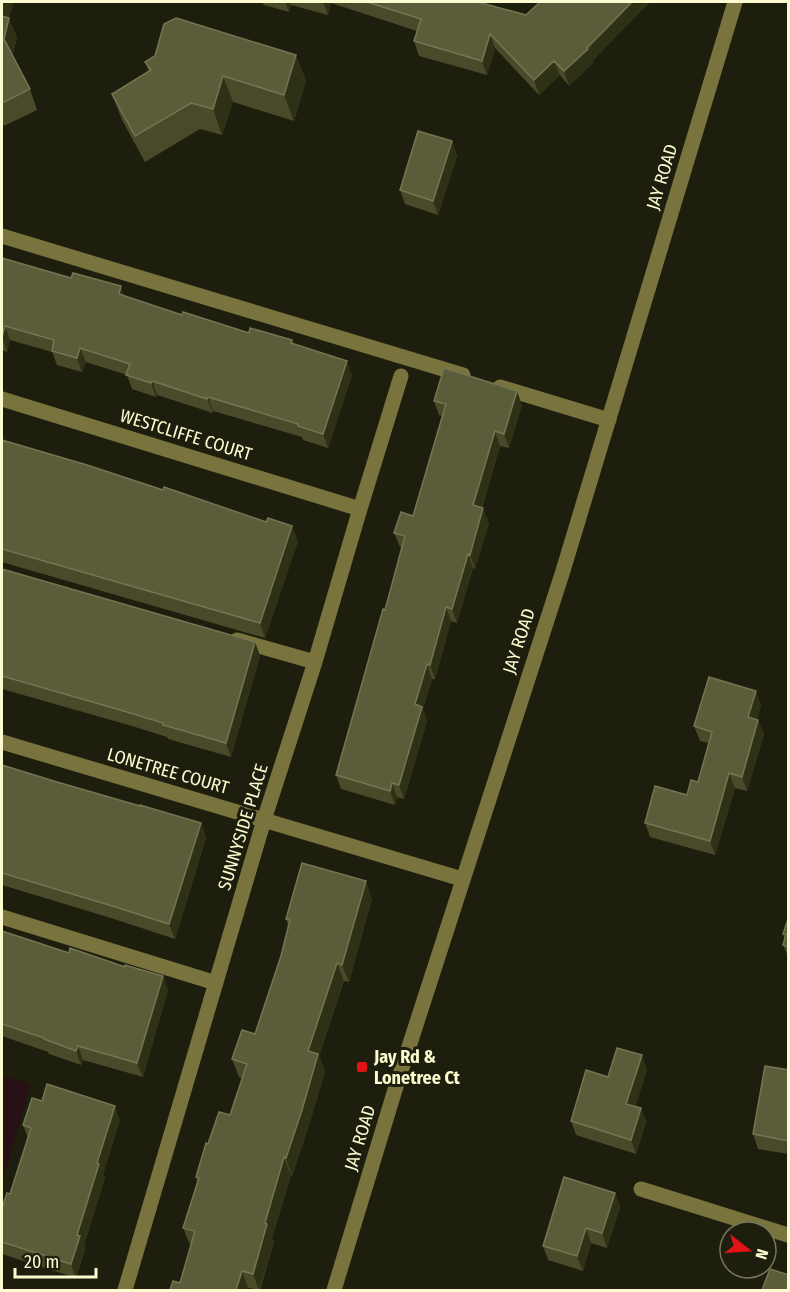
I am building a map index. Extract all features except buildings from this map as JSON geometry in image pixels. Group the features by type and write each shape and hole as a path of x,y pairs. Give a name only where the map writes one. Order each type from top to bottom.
{"street":[{"name":"JAY ROAD","path":"334,1290 462,879 562,574 735,2"},
{"path":"2,236 609,420"},
{"name":"SUNNYSIDE PLACE","path":"124,1290 264,820 315,662 401,376"},
{"name":"WESTCLIFFE COURT","path":"2,399 360,509"},
{"path":"225,636 315,662"},
{"name":"LONETREE COURT","path":"2,742 462,879"},
{"path":"2,917 216,983"},
{"path":"641,1189 789,1235"}],"shaded area":[{"path":"2,1076 31,1084 2,1183"}],"place":[{"name":"Jay Rd & Lonetree Ct","path":"362,1067"}]}
